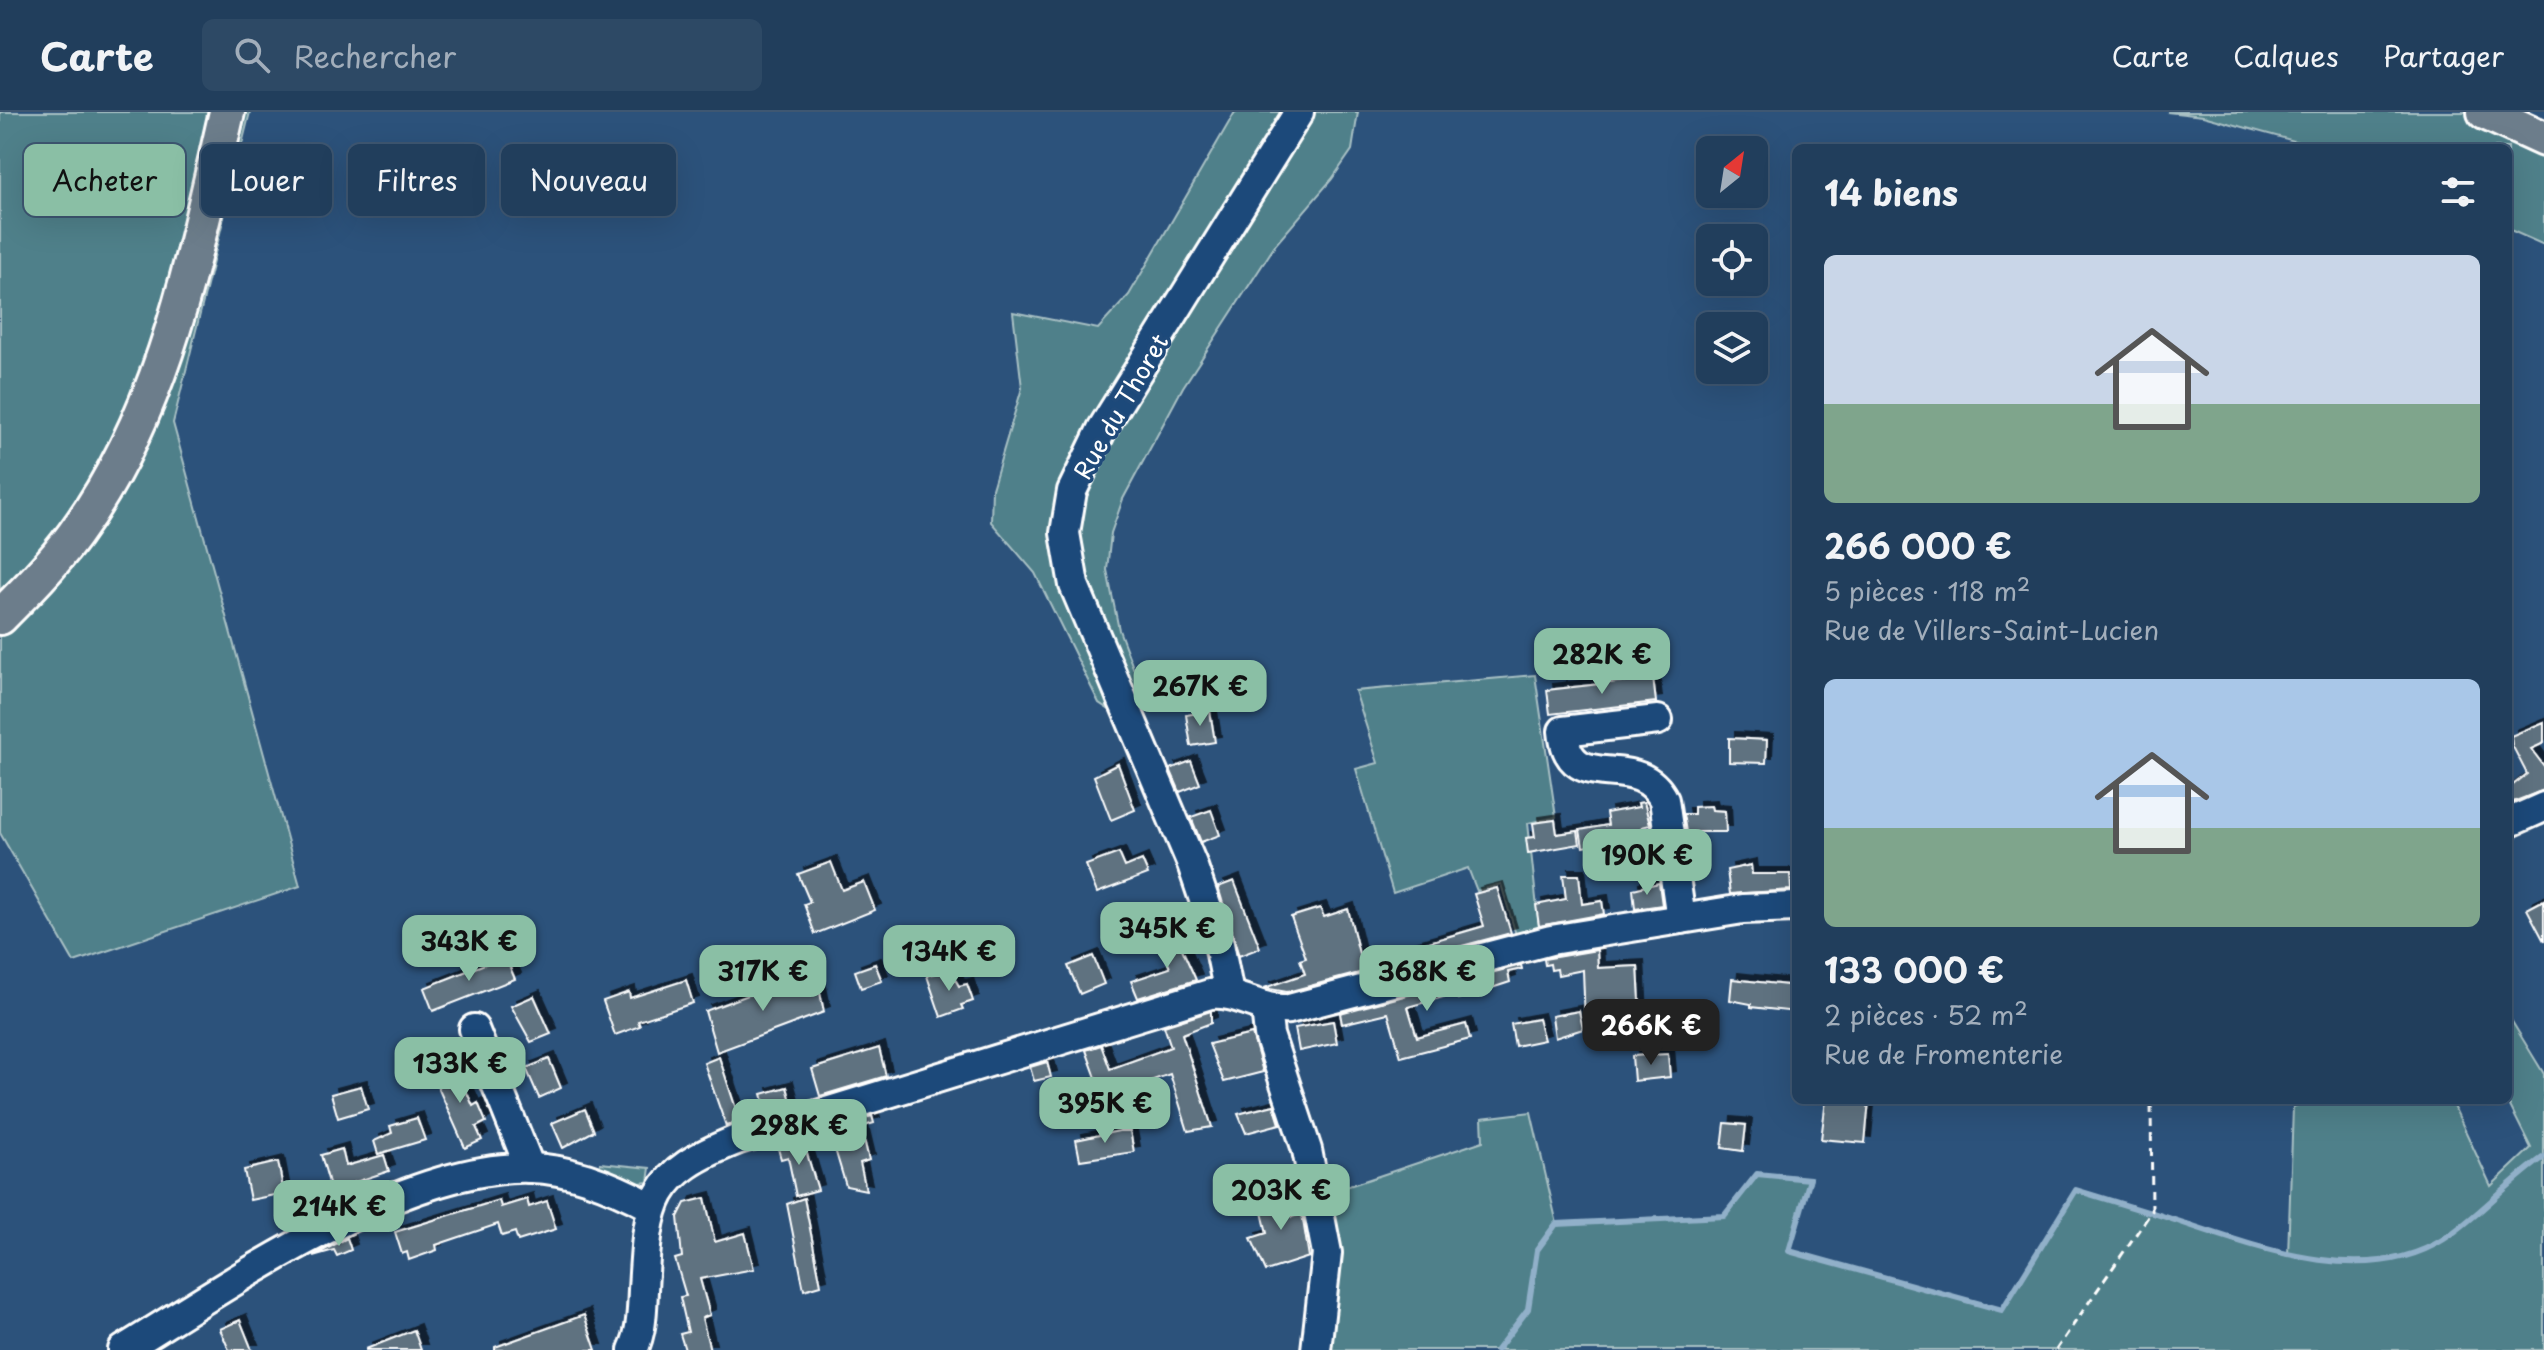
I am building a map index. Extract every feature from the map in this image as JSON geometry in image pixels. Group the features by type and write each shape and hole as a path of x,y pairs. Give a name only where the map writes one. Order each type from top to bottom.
{"main road":[{"path":"0,614 73,508 123,411 151,333 206,112"},
{"path":"0,614 43,574 75,535 103,492 141,418 182,302 227,112"},
{"path":"2485,112 2544,139"},
{"path":"2514,112 2544,122"}],"street":[{"name":"Rue du Thoret","path":"1229,994 1219,944 1192,864 1074,585 1065,533 1072,491 1102,429 1299,112"},
{"path":"1658,720 1563,731 1564,745 1568,757 1578,766 1634,775 1658,788 1664,800 1681,919"},
{"path":"2512,821 2544,807"},
{"path":"633,1350 641,1323 646,1235 652,1207 665,1184 682,1166 739,1139 1187,1000 1229,994 1266,1008 1302,1006 1551,940 1743,909 1792,907"},
{"path":"1266,1008 1269,1035 1307,1150 1327,1253 1316,1350"},
{"path":"474,1029 530,1168"},
{"path":"123,1350 336,1225 453,1175 484,1169 530,1168 590,1181 652,1207"}],"path":[{"path":"2056,1350 2152,1211 2151,1104"}],"green space":[{"path":"0,112 250,112 242,144 201,144 201,216 224,216 173,423 300,886 74,962 0,833"},
{"path":"1235,112 1290,112 1129,372 1056,553 1108,709 1099,703 1035,573 991,522 992,489 1022,388 1013,312 1098,329 1129,295"},
{"path":"1307,112 1358,112 1352,150 1332,179 1276,244 1183,387 1123,499 1111,533 1107,570 1119,630 1149,710 1134,716 1076,559 1084,485"},
{"path":"2167,112 2466,112 2544,145 2544,245 2512,231 2512,144 2305,144 2203,116"},
{"path":"1535,675 1556,817 1528,823 1539,927 1516,935 1501,884 1477,891 1468,868 1393,893 1356,769 1378,763 1355,691"},
{"path":"2512,1022 2544,1074 2544,1350 1326,1350 1328,1193 1483,1141 1482,1118 1531,1112 1557,1224 1724,1216 1757,1174 1810,1179 1790,1251 2002,1310 2076,1190 2288,1256 2293,1107 2301,1104 2453,1104 2491,1186 2531,1148 2509,1104 2512,1104"},
{"path":"600,1163 650,1168 648,1182 632,1184 600,1174"}],"building":[{"path":"1653,678 1656,702 1550,714 1547,690"},
{"path":"1210,711 1215,742 1191,746 1186,715"},
{"path":"2544,722 2544,743 2531,749 2544,766 2544,790 2512,802 2512,786 2527,774 2512,745 2512,736"},
{"path":"1729,738 1767,740 1766,763 1729,762"},
{"path":"1191,761 1200,784 1180,792 1170,769"},
{"path":"1118,764 1135,810 1111,820 1094,776"},
{"path":"1644,802 1650,825 1642,827 1643,831 1625,834 1626,840 1583,847 1580,830 1608,825 1606,813 1639,807 1638,803"},
{"path":"1711,806 1712,810 1725,811 1726,832 1686,832 1683,814 1694,814 1694,807"},
{"path":"1211,810 1220,835 1201,842 1191,817"},
{"path":"1555,820 1557,834 1578,831 1580,844 1528,853 1526,838 1535,837 1533,823"},
{"path":"1119,853 1125,867 1142,860 1148,874 1097,893 1086,865"},
{"path":"831,862 842,890 864,882 875,910 815,934 804,904 810,902 798,874"},
{"path":"1751,865 1752,874 1790,874 1791,890 1730,894 1727,870"},
{"path":"1563,875 1579,875 1582,904 1602,901 1604,914 1539,926 1536,905 1566,899"},
{"path":"1234,881 1260,948 1239,956 1218,887"},
{"path":"1659,883 1662,905 1635,909 1633,889"},
{"path":"1497,888 1511,933 1287,992 1264,988 1305,974 1300,960 1306,958 1291,917 1320,908 1324,917 1348,909 1361,962 1484,926 1474,894"},
{"path":"2544,900 2544,941 2527,909"},
{"path":"1174,931 1196,980 1138,998 1131,981 1170,968 1158,939"},
{"path":"1597,950 1598,968 1638,966 1641,1019 1585,1023 1583,970 1558,975 1557,969 1551,970 1550,964 1545,965 1544,959"},
{"path":"505,956 515,979 433,1011 424,988"},
{"path":"1093,956 1104,984 1080,994 1068,966"},
{"path":"875,964 882,981 861,988 855,971"},
{"path":"1521,965 1522,969 1508,972 1510,982 1458,999 1457,993 1408,1007 1417,1037 1466,1024 1470,1039 1401,1057 1388,1013 1342,1024 1340,1013"},
{"path":"949,969 959,986 967,984 973,1001 961,1005 963,1009 941,1017 927,976"},
{"path":"792,979 797,990 818,983 824,1012 717,1052 705,1011"},
{"path":"1732,979 1792,986 1792,1012 1751,1007 1751,1004 1730,1000"},
{"path":"686,980 693,1003 638,1021 640,1026 615,1035 603,1001 629,992 630,998"},
{"path":"534,996 551,1034 531,1042 511,1006"},
{"path":"1211,1011 1211,1023 1182,1034 1212,1127 1188,1131 1170,1074 1119,1092 1122,1102 1107,1108 1086,1050 1101,1045 1110,1069 1171,1047 1164,1026"},
{"path":"1579,1011 1583,1029 1555,1038 1552,1016"},
{"path":"1538,1019 1544,1040 1515,1046 1511,1024"},
{"path":"1333,1021 1337,1043 1299,1051 1295,1028"},
{"path":"1252,1034 1263,1072 1224,1082 1209,1044"},
{"path":"879,1048 886,1076 820,1096 812,1069"},
{"path":"1668,1054 1670,1077 1634,1081 1632,1056"},
{"path":"719,1057 740,1121 726,1126 704,1063"},
{"path":"549,1059 561,1088 539,1098 526,1068"},
{"path":"1047,1062 1051,1077 1034,1081 1030,1067"},
{"path":"454,1064 473,1106 478,1103 486,1122 476,1127 482,1140 465,1148 432,1074"},
{"path":"361,1086 368,1109 338,1118 331,1094"},
{"path":"787,1087 792,1105 767,1112 762,1094"},
{"path":"1825,1104 1869,1104 1865,1143 1821,1139"},
{"path":"1274,1105 1280,1124 1246,1133 1238,1114"},
{"path":"585,1109 594,1131 563,1148 552,1123"},
{"path":"872,1116 874,1123 861,1127 869,1160 860,1163 866,1190 846,1186 831,1136 838,1134 836,1127"},
{"path":"417,1118 425,1140 378,1154 374,1141 392,1133 390,1126"},
{"path":"1725,1123 1746,1125 1743,1151 1722,1148"},
{"path":"1130,1131 1134,1152 1080,1160 1076,1140"},
{"path":"793,1140 794,1146 804,1144 818,1190 796,1196 788,1157 781,1159 777,1145"},
{"path":"342,1149 346,1166 384,1155 389,1171 331,1190 321,1155"},
{"path":"278,1162 284,1193 250,1200 244,1170"},
{"path":"1286,1184 1292,1217 1302,1214 1309,1257 1266,1271 1251,1238 1267,1233 1260,1204 1270,1203 1267,1188"},
{"path":"705,1198 715,1242 745,1233 754,1269 700,1279 710,1315 702,1318 710,1350 685,1350 680,1334 688,1332 680,1297 686,1296 675,1259 682,1257 678,1217 685,1203"},
{"path":"804,1198 821,1285 804,1290 787,1204"},
{"path":"527,1199 529,1207 547,1201 556,1229 518,1241 515,1232 502,1236 498,1224 436,1245 437,1250 409,1260 407,1252 402,1254 395,1232 499,1200 501,1207"},
{"path":"347,1238 351,1250 337,1256 334,1250 313,1256"},
{"path":"584,1315 596,1350 495,1350 495,1347"},
{"path":"240,1320 252,1350 229,1350 220,1329"},
{"path":"414,1330 421,1350 366,1350 366,1349"}],"waterway":[{"path":"2153,1213 2299,1256 2338,1262 2375,1262 2411,1254 2444,1239 2544,1157"},
{"path":"1497,1350 1528,1309 1537,1250 1556,1224 1724,1216 1757,1174 1810,1179 1789,1251 2002,1310 2076,1190 2148,1212"}]}
